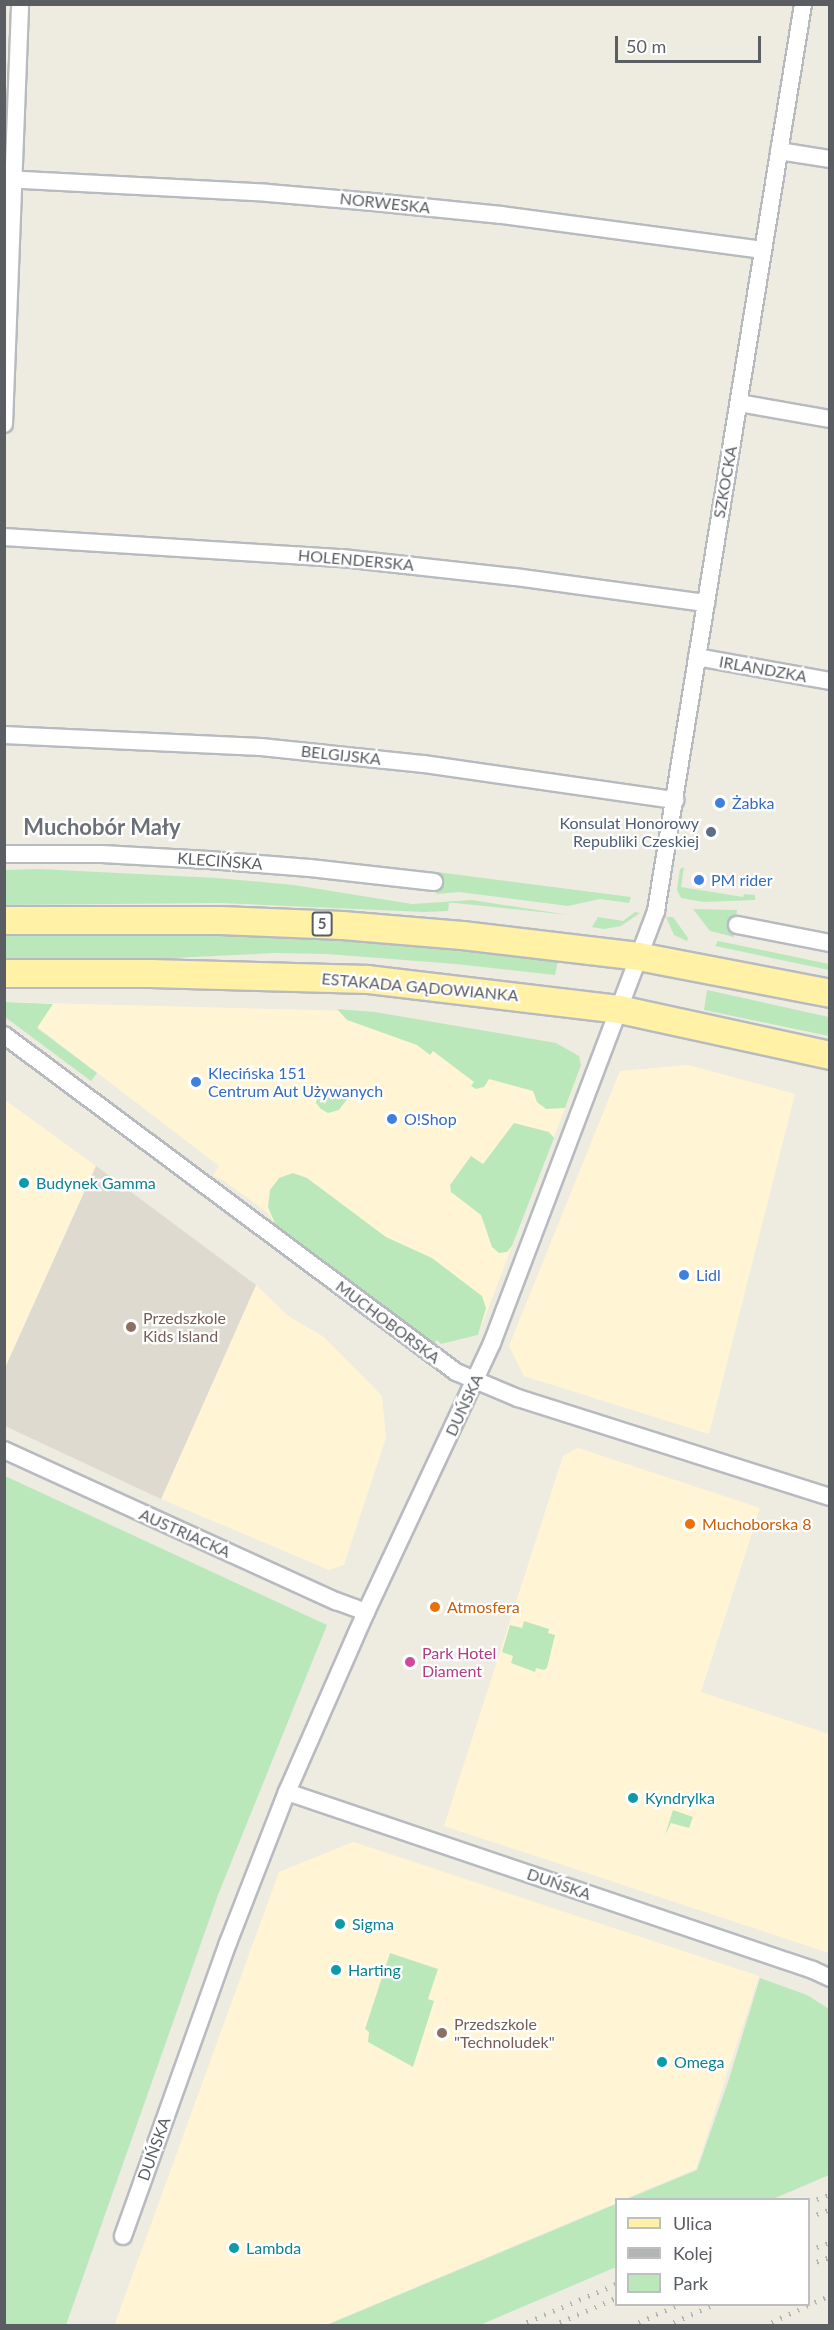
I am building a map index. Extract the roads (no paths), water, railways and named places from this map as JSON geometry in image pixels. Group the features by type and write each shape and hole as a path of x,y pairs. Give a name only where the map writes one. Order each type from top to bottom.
{"main road":[{"name":"5","path":"4,920 219,920 342,925 462,935 638,956 830,993"},
{"name":"ESTAKADA GĄDOWIANKA","path":"4,973 150,973 367,979 619,1009 830,1055"}],"street":[{"path":"4,424 9,179 20,4"},
{"name":"SZKOCKA","path":"638,956 657,907 803,4"},
{"path":"779,151 830,159"},
{"name":"NORWESKA","path":"9,179 268,193 384,203 501,215 763,250"},
{"path":"739,403 830,419"},
{"name":"HOLENDERSKA","path":"4,537 353,559 515,577 706,603"},
{"name":"IRLANDZKA","path":"697,657 830,681"},
{"name":"BELGIJSKA","path":"4,735 272,748 424,764 675,800"},
{"name":"KLECIŃSKA","path":"4,854 102,854 209,860 434,882"},
{"path":"737,925 830,943"},
{"name":"DUŃSKA","path":"123,2236 228,1942 287,1792 366,1612 475,1382 576,1125 638,956"},
{"name":"MUCHOBORSKA","path":"4,1035 241,1209 429,1354 475,1382 518,1398 830,1497"},
{"name":"AUSTRIACKA","path":"4,1450 366,1612"},
{"name":"DUŃSKA","path":"287,1792 802,1966 830,1978"}],"railway":[{"path":"810,2202 830,2194"},
{"path":"810,2217 830,2209"},
{"path":"810,2250 830,2242"},
{"path":"810,2264 830,2257"},
{"path":"518,2326 615,2284"},
{"path":"810,2304 830,2295"},
{"path":"551,2326 615,2298"},
{"path":"630,2326 675,2306"},
{"path":"665,2326 710,2306"},
{"path":"763,2326 806,2306"}],"place":[{"name":"Żabka","path":"720,803"},
{"name":"Konsulat Honorowy Republiki Czeskiej","path":"711,832"},
{"name":"PM rider","path":"699,880"},
{"name":"Klecińska 151 Centrum Aut Używanych","path":"196,1082"},
{"name":"O!Shop","path":"392,1119"},
{"name":"Budynek Gamma","path":"24,1183"},
{"name":"Lidl","path":"684,1275"},
{"name":"Przedszkole Kids Island","path":"131,1327"},
{"name":"Muchoborska 8","path":"690,1524"},
{"name":"Atmosfera","path":"435,1607"},
{"name":"Park Hotel Diament","path":"410,1662"},
{"name":"Kyndrylka","path":"633,1798"},
{"name":"Sigma","path":"340,1924"},
{"name":"Harting","path":"336,1970"},
{"name":"Przedszkole \"Technoludek\"","path":"442,2033"},
{"name":"Omega","path":"662,2062"},
{"name":"Lambda","path":"234,2248"}],"district":[{"name":"Muchobór Mały","path":"102,827"}]}
